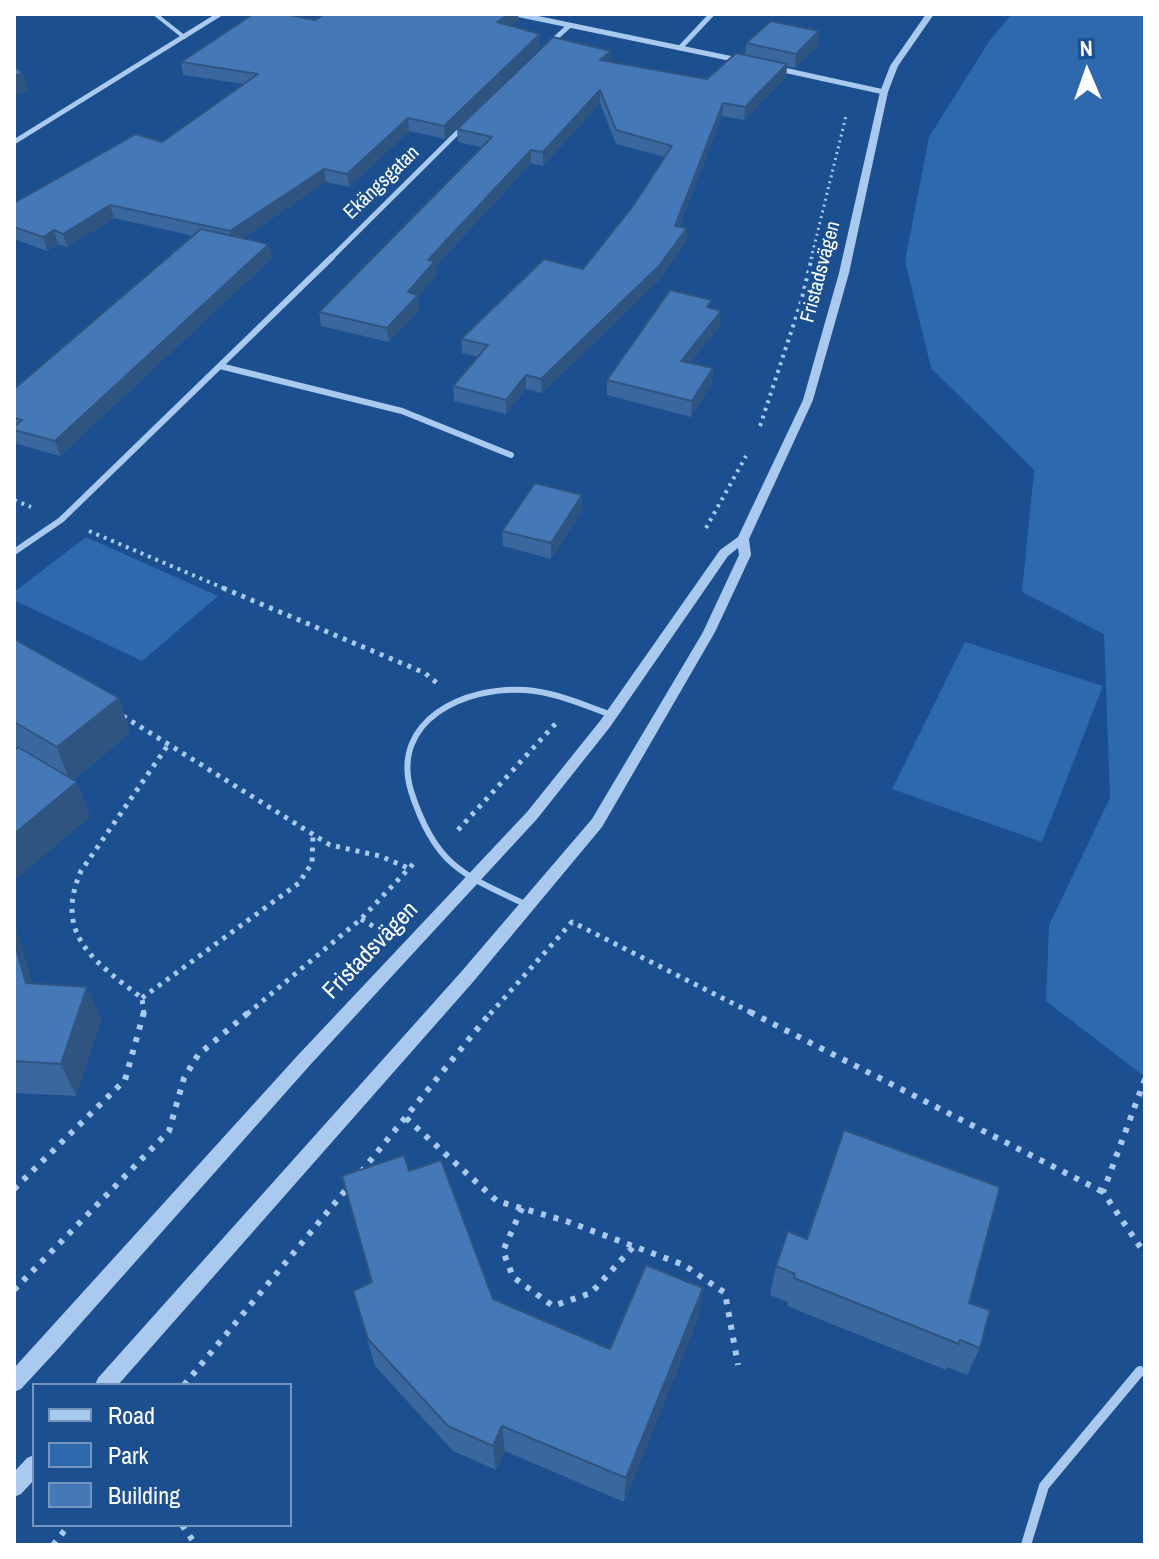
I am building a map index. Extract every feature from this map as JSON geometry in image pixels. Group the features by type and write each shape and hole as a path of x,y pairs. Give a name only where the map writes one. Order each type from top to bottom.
{"street":[{"path":"14,142 220,14"},
{"path":"516,14 752,63"},
{"path":"680,48 712,14"},
{"name":"Fristadsvägen","path":"14,1382 101,1292 305,1058 477,879 562,781 612,715 724,553 743,539 774,479 812,386 860,210 884,92 894,66 930,14"},
{"path":"540,53 569,26"},
{"path":"767,67 884,92"},
{"name":"Ekängsgatan","path":"14,552 61,520 466,123"},
{"path":"220,366 402,411 511,455"},
{"name":"Fristadsvägen","path":"107,1383 597,823 677,690 745,555 743,539"},
{"path":"1026,1545 1044,1486 1140,1371"},
{"path":"14,1487 32,1467"}],"lane":[{"path":"155,14 184,37"},
{"path":"527,905 477,879 444,857 408,781 406,761 422,724 457,700 480,693 524,690 542,692 612,715"}],"path":[{"path":"755,439 801,302 854,85"},
{"path":"698,541 749,451"},
{"path":"14,500 425,673 457,700"},
{"path":"14,1290 169,1131 184,1078 198,1055 361,919 408,868 462,826 573,702"},
{"path":"117,713 341,849 393,857 408,868"},
{"path":"14,1189 125,1080 144,1015 142,998 103,970 84,950 69,900 80,873 114,825 135,784 168,745"},
{"path":"142,998 299,883 312,863 313,834"},
{"path":"186,1383 504,997 572,922 1103,1192 1145,1254"},
{"path":"1103,1192 1145,1079"},
{"path":"406,1118 497,1201 684,1265 725,1293 738,1365"},
{"path":"522,1208 503,1251 513,1277 553,1306 577,1303 599,1289 634,1246"},
{"path":"53,1545 67,1527"},
{"path":"183,1527 196,1545"}],"green space":[{"path":"1012,14 1145,14 1145,1077 1046,1001 1049,925 1110,798 1104,634 1022,592 1034,470 931,368 905,261 929,137 990,40"},
{"path":"86,537 218,596 142,661 14,600 14,592"},
{"path":"965,642 1103,686 1042,842 892,789"}],"building":[{"path":"253,14 285,14 315,20 325,14 509,14 497,22 540,34 444,126 408,118 347,174 324,169 230,231 110,205 63,234 54,230 43,237 14,227 14,203 136,134 162,142 258,74 181,62"},
{"path":"771,21 819,31 796,54 746,43"},
{"path":"553,37 611,51 600,60 707,79 736,53 787,64 745,107 723,103 675,226 687,228 659,266 541,379 526,375 506,400 453,386 488,345 461,339 544,259 583,269 633,206 672,146 616,130 600,90 543,152 531,150 428,260 435,261 408,292 418,295 387,328 319,312 492,137 457,129"},
{"path":"14,67 23,73 14,76"},
{"path":"201,229 269,244 55,441 14,430 22,420 14,418 14,389"},
{"path":"670,290 712,300 707,307 721,311 681,361 713,368 692,401 607,380"},
{"path":"535,483 582,495 551,543 502,531"},
{"path":"14,639 119,698 57,747 14,722"},
{"path":"18,747 77,782 14,834 14,751"},
{"path":"14,941 26,983 87,987 61,1064 14,1061"},
{"path":"844,1130 1000,1187 969,1303 990,1310 980,1348 960,1340 959,1344 794,1278 795,1274 776,1266 788,1231 807,1239"},
{"path":"404,1155 409,1171 441,1160 493,1299 610,1349 646,1265 703,1288 626,1478 502,1426 493,1446 448,1426 368,1339 353,1291 372,1282 342,1176"}]}
